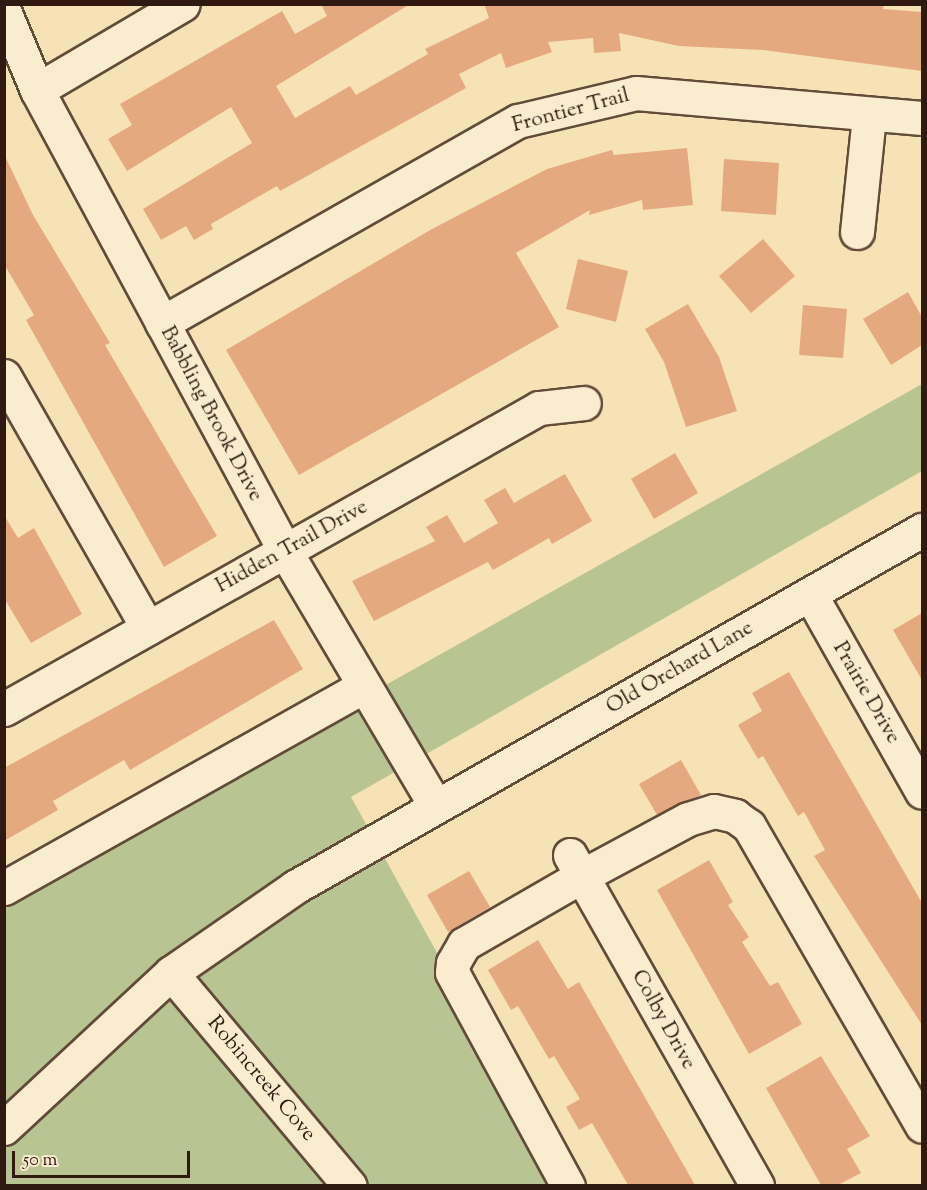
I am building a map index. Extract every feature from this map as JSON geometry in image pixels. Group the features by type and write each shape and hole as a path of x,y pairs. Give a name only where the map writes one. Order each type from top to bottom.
{"street":[{"path":"38,90 183,4"},
{"name":"Babbling Brook Drive","path":"4,11 38,90 285,551 436,806"},
{"name":"Frontier Trail","path":"162,323 518,121 636,93 869,116 922,118"},
{"path":"857,232 869,116"},
{"path":"4,376 148,628"},
{"name":"Hidden Trail Drive","path":"6,706 539,408 585,403"},
{"name":"Old Orchard Lane","path":"4,1128 171,973 295,886 922,530"},
{"name":"Prairie Drive","path":"810,594 922,792"},
{"path":"4,888 364,686"},
{"path":"568,1185 452,972 465,944 576,865 688,819 714,811 735,816 749,826 922,1126"},
{"name":"Colby Drive","path":"576,865 757,1185"},
{"name":"Robincreek Cove","path":"171,973 350,1185"}],"green space":[{"path":"922,384 922,471 351,797 565,1185 5,1185 4,899"}],"building":[{"path":"321,4 410,4 276,86 295,118 350,86 356,95 428,54 425,49 489,18 484,4 884,4 883,9 922,12 922,71 763,50 679,46 619,33 621,51 594,53 593,38 548,42 552,52 506,68 501,53 459,74 466,88 280,191 277,186 211,224 213,229 194,240 186,226 161,240 143,209 252,143 231,107 127,171 108,139 132,125 120,104 282,11 295,34 327,16"},
{"path":"687,148 693,205 643,210 642,200 589,215 590,210 516,253 559,327 299,475 226,350 432,229 547,169 612,150 614,155"},
{"path":"4,154 33,215 110,343 105,345 217,536 164,567 26,320 34,315 4,264"},
{"path":"724,159 779,163 776,215 721,211"},
{"path":"763,239 795,276 751,313 719,276"},
{"path":"578,259 628,271 616,322 566,309"},
{"path":"908,292 922,317 922,345 891,365 863,319"},
{"path":"688,304 719,357 737,411 686,427 664,362 645,329"},
{"path":"803,305 847,309 843,358 799,355"},
{"path":"675,453 698,493 654,519 631,479"},
{"path":"565,474 592,521 552,544 549,538 493,570 488,562 374,621 352,581 435,541 426,527 447,515 464,543 498,523 484,500 505,488 514,503"},
{"path":"4,515 18,538 34,528 82,614 31,643 4,598"},
{"path":"922,613 922,680 893,630"},
{"path":"274,620 303,669 130,770 124,760 53,801 58,810 4,841 4,768"},
{"path":"789,672 922,903 922,1025 814,856 825,850 804,812 798,816 763,756 758,759 738,725 762,711 752,693"},
{"path":"681,760 701,795 657,815 639,784"},
{"path":"709,860 733,902 728,905 749,937 742,942 770,986 778,982 802,1024 749,1054 657,890"},
{"path":"469,871 490,907 448,932 427,895"},
{"path":"538,940 568,989 579,982 695,1185 628,1185 592,1123 579,1130 566,1107 580,1099 554,1056 549,1059 518,1006 511,1010 488,970"},
{"path":"821,1056 870,1136 847,1149 861,1173 838,1185 821,1185 766,1088"}]}
